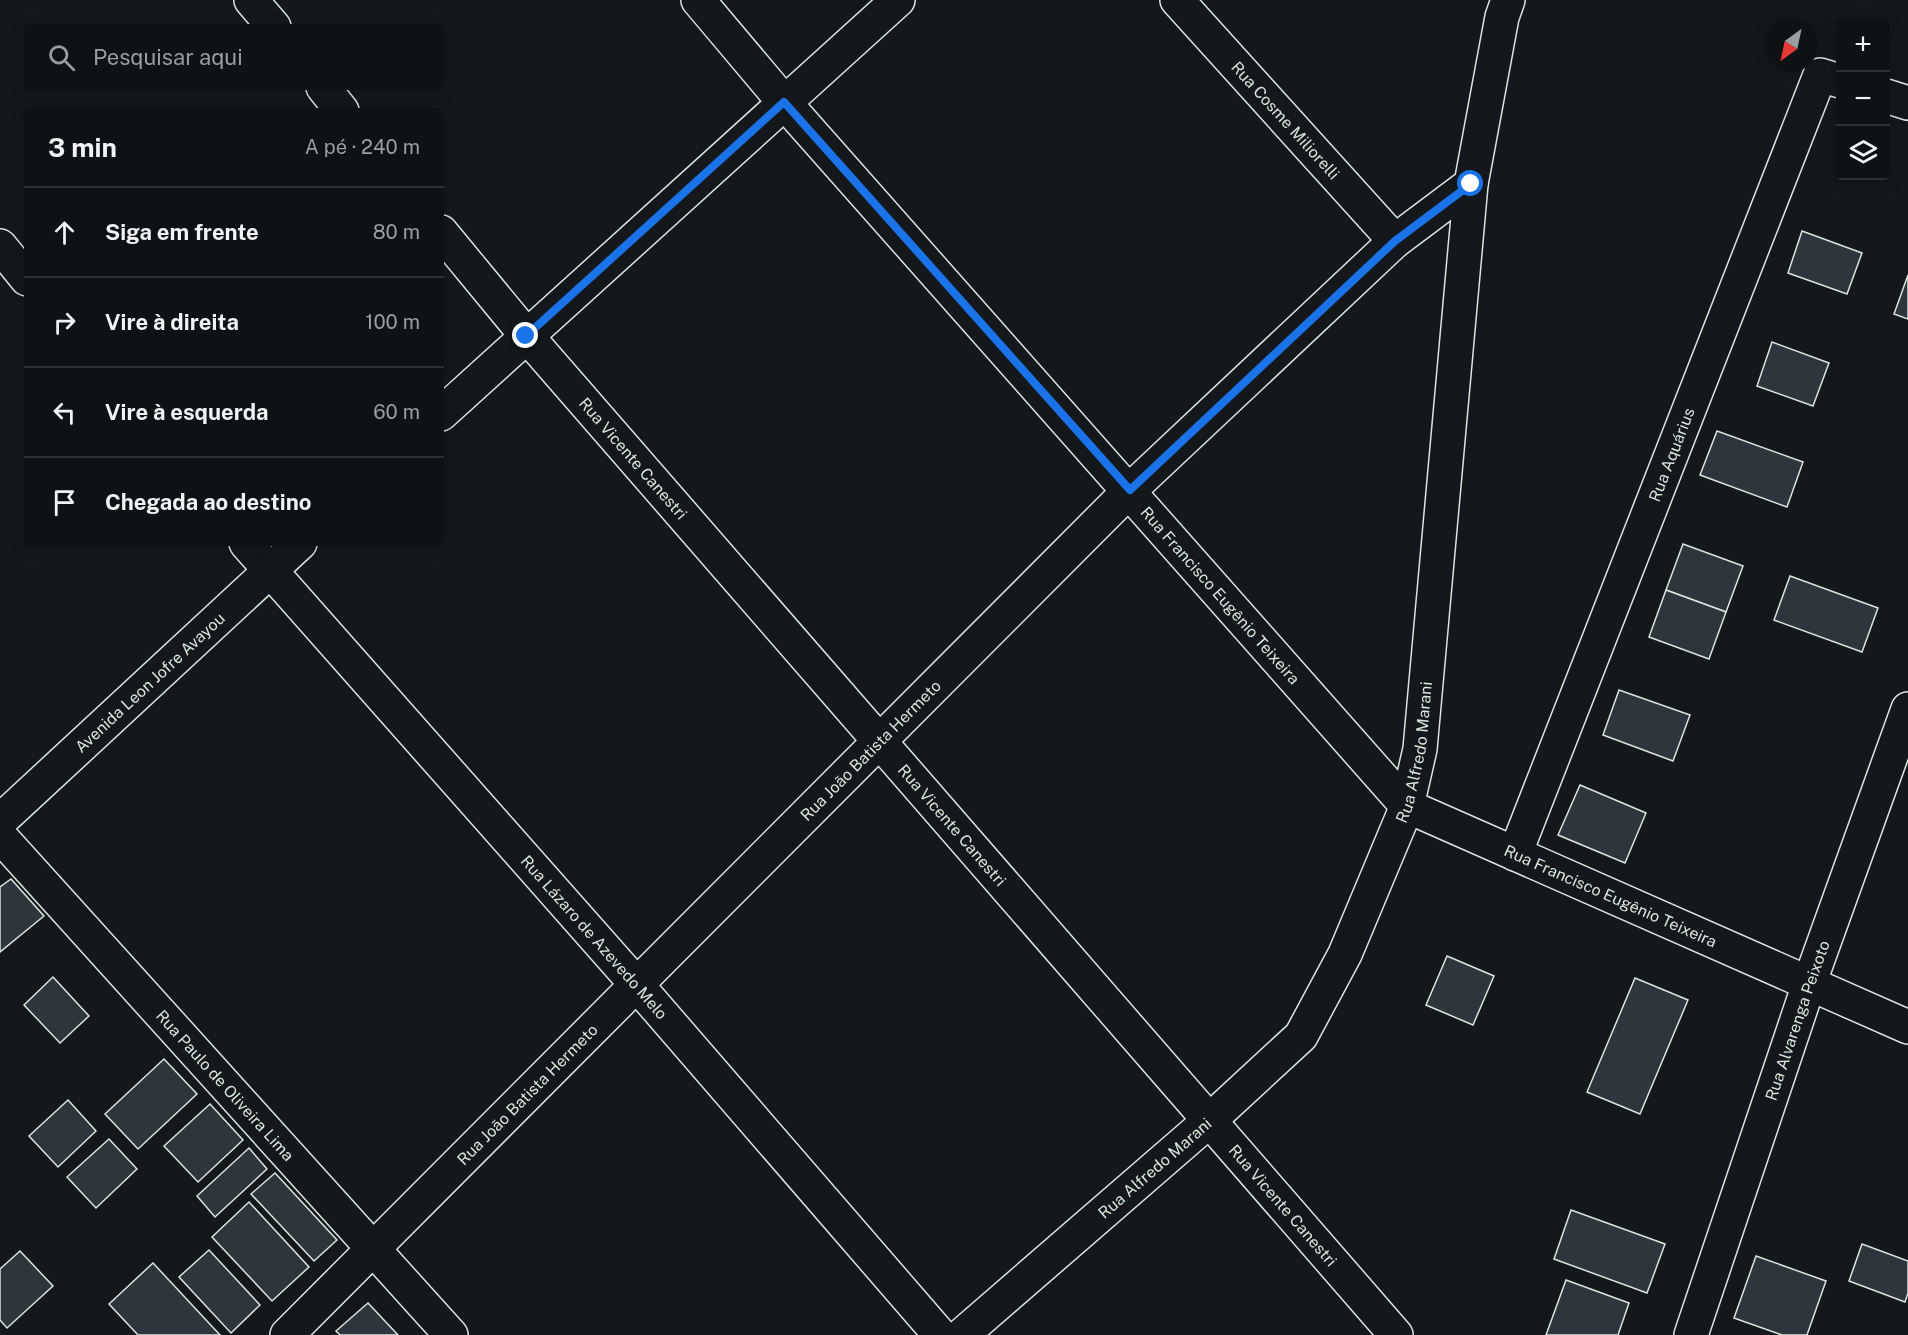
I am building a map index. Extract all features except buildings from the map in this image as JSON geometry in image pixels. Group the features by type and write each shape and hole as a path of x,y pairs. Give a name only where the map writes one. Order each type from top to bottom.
{"street":[{"path":"252,0 272,24"},
{"name":"Rua Francisco Eugênio Teixeira","path":"698,0 784,102 1130,490 1407,806 1908,1027"},
{"path":"444,411 898,0"},
{"name":"Rua Cosme Miliorelli","path":"1177,0 1395,241"},
{"name":"Rua Alfredo Marani","path":"962,1335 1210,1120 1301,1036 1345,954 1407,806 1420,749 1471,184 1502,17 1508,0"},
{"name":"Rua Aquárius","path":"1515,854 1820,75 1836,80"},
{"path":"325,90 340,108"},
{"path":"1890,97 1908,103"},
{"name":"Rua João Batista Hermeto","path":"287,1335 638,986 880,739 1130,490 1395,241 1471,184"},
{"name":"Rua Vicente Canestri","path":"444,235 526,336 880,739 1396,1335"},
{"path":"0,246 24,275"},
{"name":"Rua Lázaro de Azevedo Melo","path":"249,546 638,986 940,1335"},
{"name":"Avenida Leon Jofre Avayou","path":"0,821 297,546"},
{"name":"Rua Alvarenga Peixoto","path":"1691,1335 1809,984 1908,709"},
{"name":"Rua Paulo de Oliveira Lima","path":"0,836 451,1335"}],"route":[{"path":"526,336 784,102 1130,490 1395,241 1471,184"}]}
